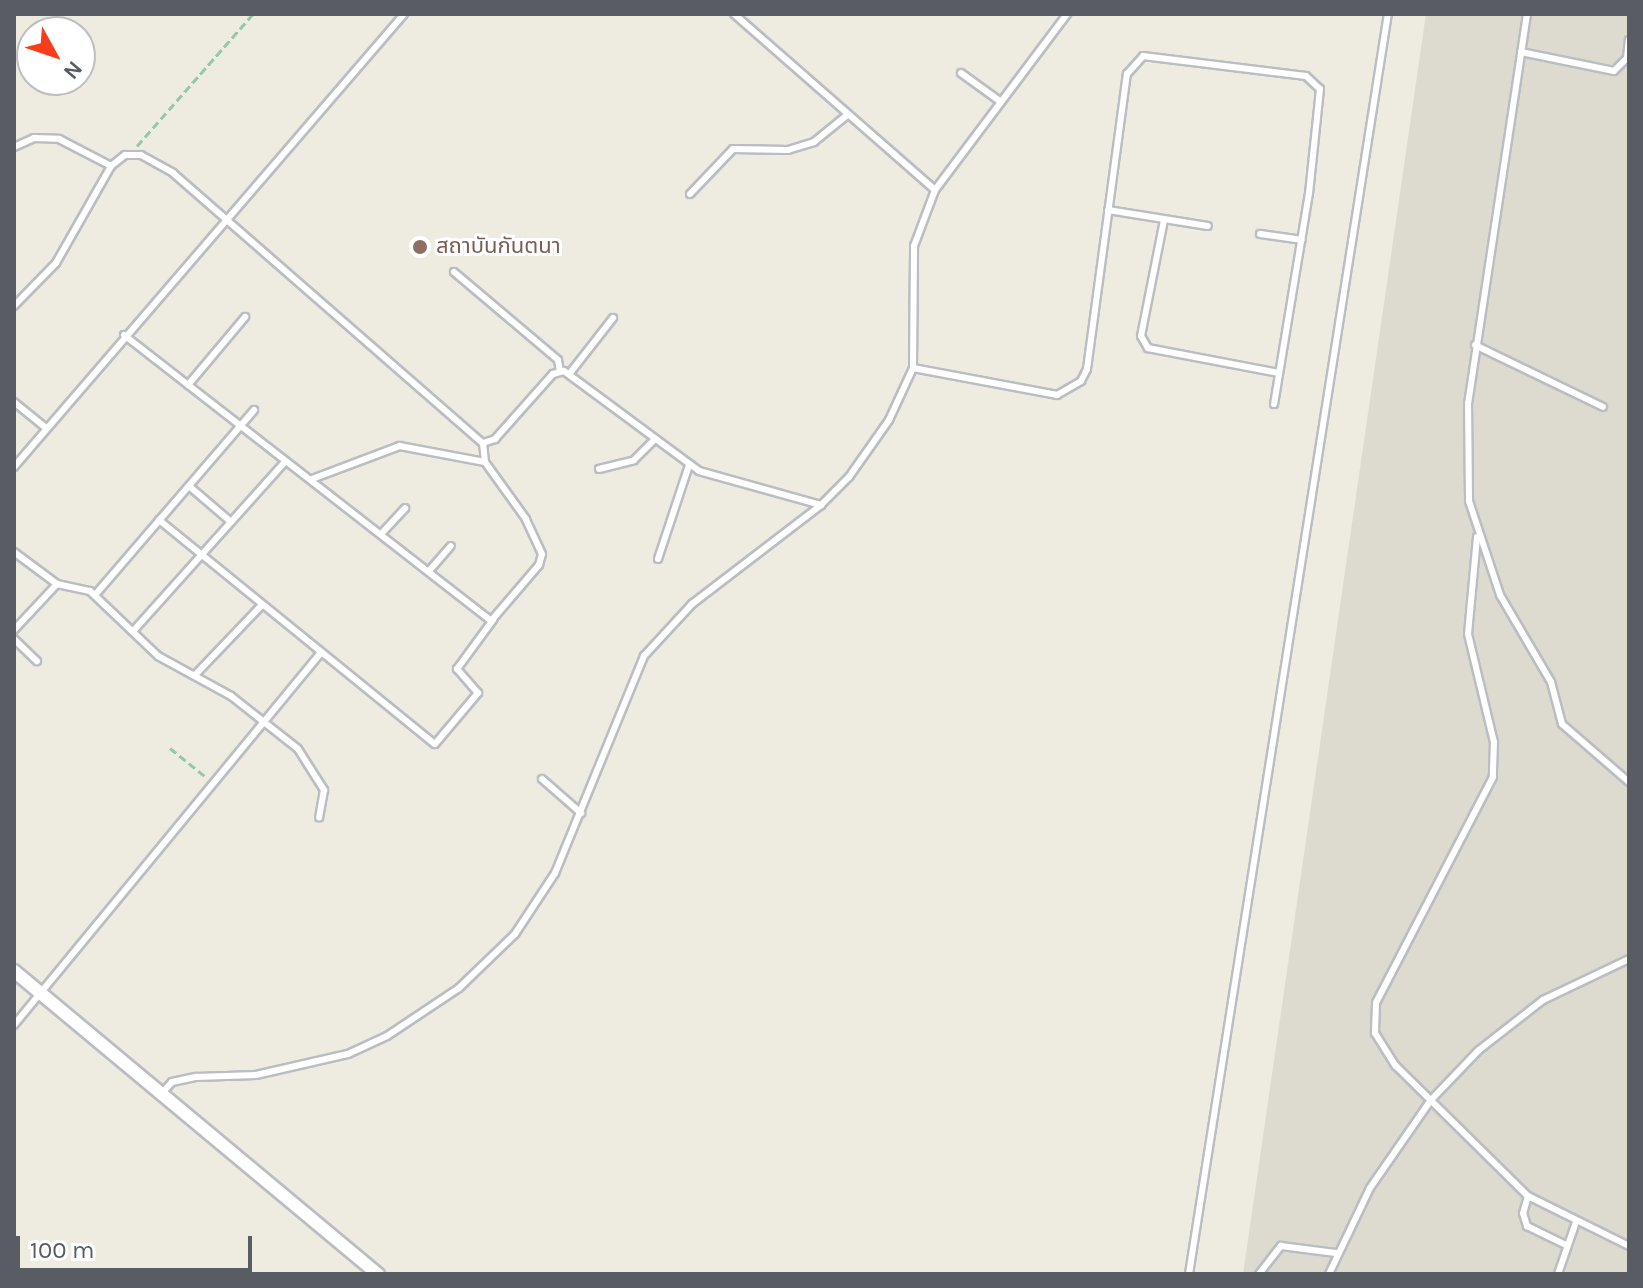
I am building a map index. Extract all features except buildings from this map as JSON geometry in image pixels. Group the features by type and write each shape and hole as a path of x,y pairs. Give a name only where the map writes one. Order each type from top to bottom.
{"street":[{"path":"14,971 378,1274"}],"lane":[{"path":"14,467 124,335 404,14"},
{"path":"734,14 846,116 935,190"},
{"path":"161,1094 172,1082 196,1077 256,1075 348,1054 387,1036 459,988 515,934 555,873 581,813 623,698 644,656 692,604 821,505 868,452 913,368 914,246 935,190 1067,14"},
{"path":"1189,1274 1388,14"},
{"path":"1527,14 1475,345 1466,454 1477,537 1468,634 1494,742 1493,777 1376,1003 1374,1020 1383,1049 1528,1196 1629,1246"},
{"path":"1521,52 1614,71 1627,58 1629,40"},
{"path":"913,368 1057,395 1069,391 1087,369 1127,74 1134,61 1143,56 1306,76 1322,98 1274,404"},
{"path":"961,73 1001,102"},
{"path":"690,194 733,149 788,150 814,142 846,116"},
{"path":"14,147 34,138 59,139 111,166"},
{"path":"14,306 56,263 111,166 120,157 134,154 173,173 483,443 485,462 526,519 542,554 539,565 457,669 478,693 437,744 159,520"},
{"path":"1108,210 1208,226"},
{"path":"1164,220 1141,336 1148,348 1279,373"},
{"path":"1260,234 1302,240"},
{"path":"454,272 558,360 560,371"},
{"path":"188,385 245,317"},
{"path":"570,373 613,318"},
{"path":"124,335 493,620"},
{"path":"1475,345 1603,407"},
{"path":"483,443 495,439 560,371"},
{"path":"560,371 570,373 689,465 762,491 821,505"},
{"path":"14,402 46,428"},
{"path":"95,595 254,410"},
{"path":"599,469 634,460 655,439"},
{"path":"312,479 400,446 485,462"},
{"path":"135,629 285,462"},
{"path":"658,559 689,465"},
{"path":"189,486 231,522"},
{"path":"382,533 405,508"},
{"path":"1477,537 1500,595 1551,682 1562,724 1629,782"},
{"path":"429,571 451,546"},
{"path":"14,552 57,584 95,595 135,629 158,656 195,675 265,722 318,774 325,801 319,818"},
{"path":"14,630 57,584"},
{"path":"195,675 262,605"},
{"path":"14,639 37,661"},
{"path":"14,1025 321,653"},
{"path":"542,779 581,813"},
{"path":"1329,1274 1336,1253 1370,1188 1431,1100 1479,1050 1543,1000 1629,959"},
{"path":"1528,1196 1523,1213 1527,1226 1566,1245"},
{"path":"1558,1274 1576,1222"},
{"path":"1259,1274 1281,1246 1336,1253"}],"path":[{"path":"134,154 143,137 253,14"},
{"path":"170,748 215,784"}],"shaded area":[{"path":"1426,14 1629,14 1629,1274 1243,1274"}],"place":[{"name":"สถาบันกันตนา","path":"420,247"}]}
